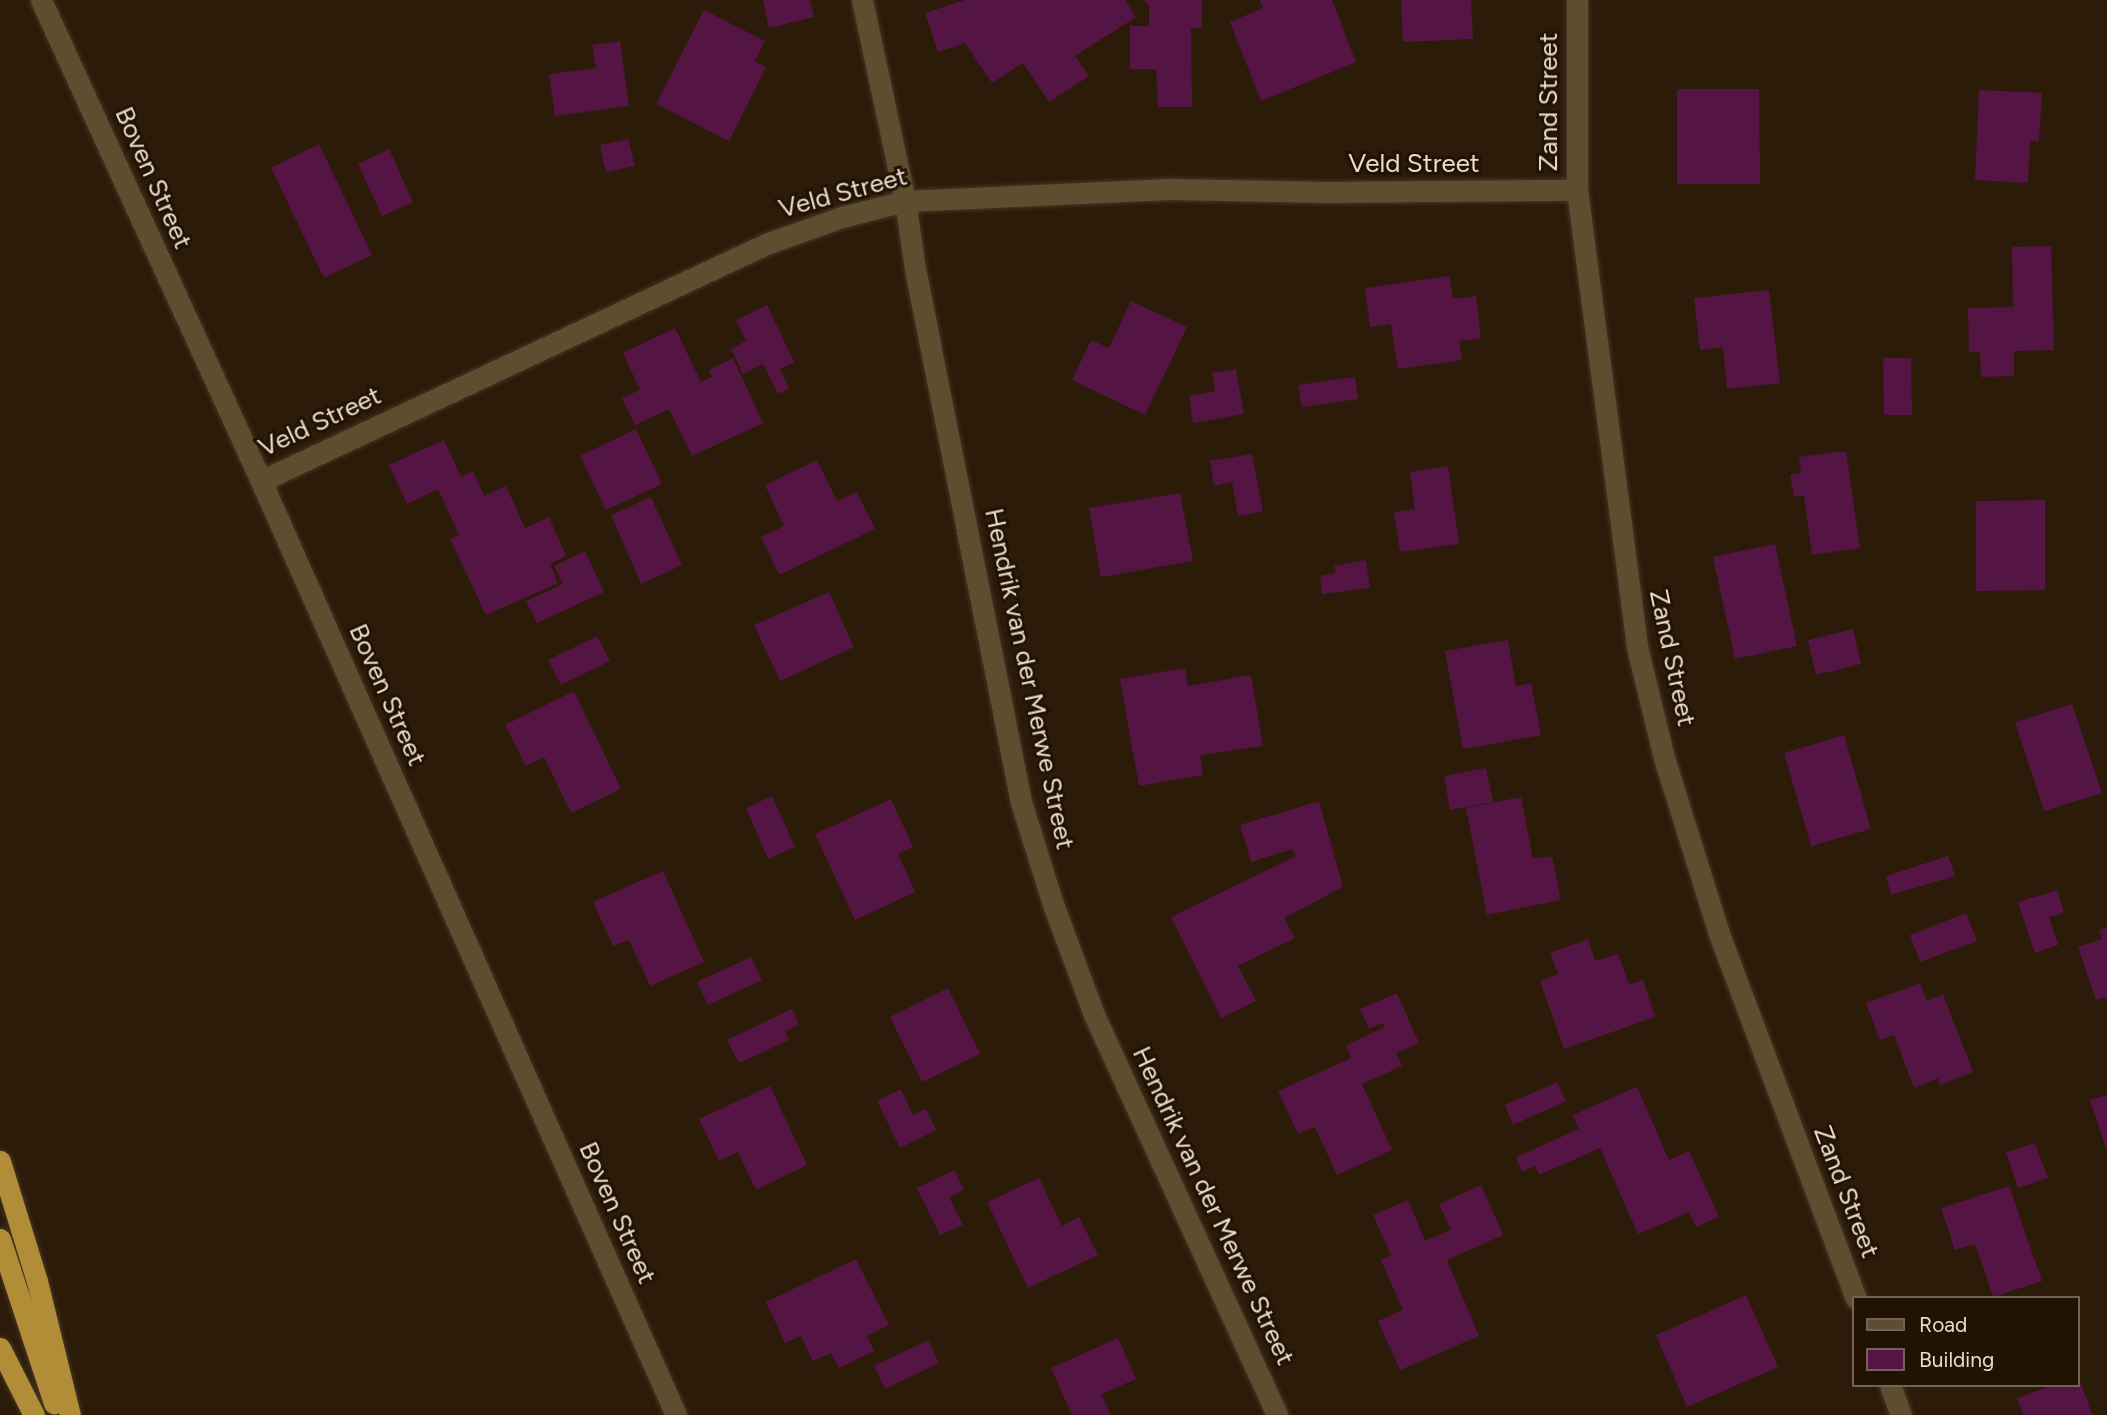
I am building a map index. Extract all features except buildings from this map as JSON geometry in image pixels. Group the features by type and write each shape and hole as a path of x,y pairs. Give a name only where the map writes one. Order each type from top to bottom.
{"highway":[{"path":"0,1161 37,1281 70,1415"},
{"path":"0,1239 58,1415"},
{"path":"0,1348 34,1415"}],"street":[{"name":"Boven Street","path":"41,0 261,481 676,1415"},
{"name":"Hendrik van der Merwe Street","path":"862,0 905,201 918,282 1025,815 1054,907 1095,1017 1278,1415"},
{"name":"Zand Street","path":"1577,0 1577,190 1637,647 1661,745 1719,934 1855,1296"},
{"name":"Veld Street","path":"261,481 766,244 842,217 905,201 1169,189 1327,192 1577,190"},
{"path":"1891,1387 1901,1415"}]}
